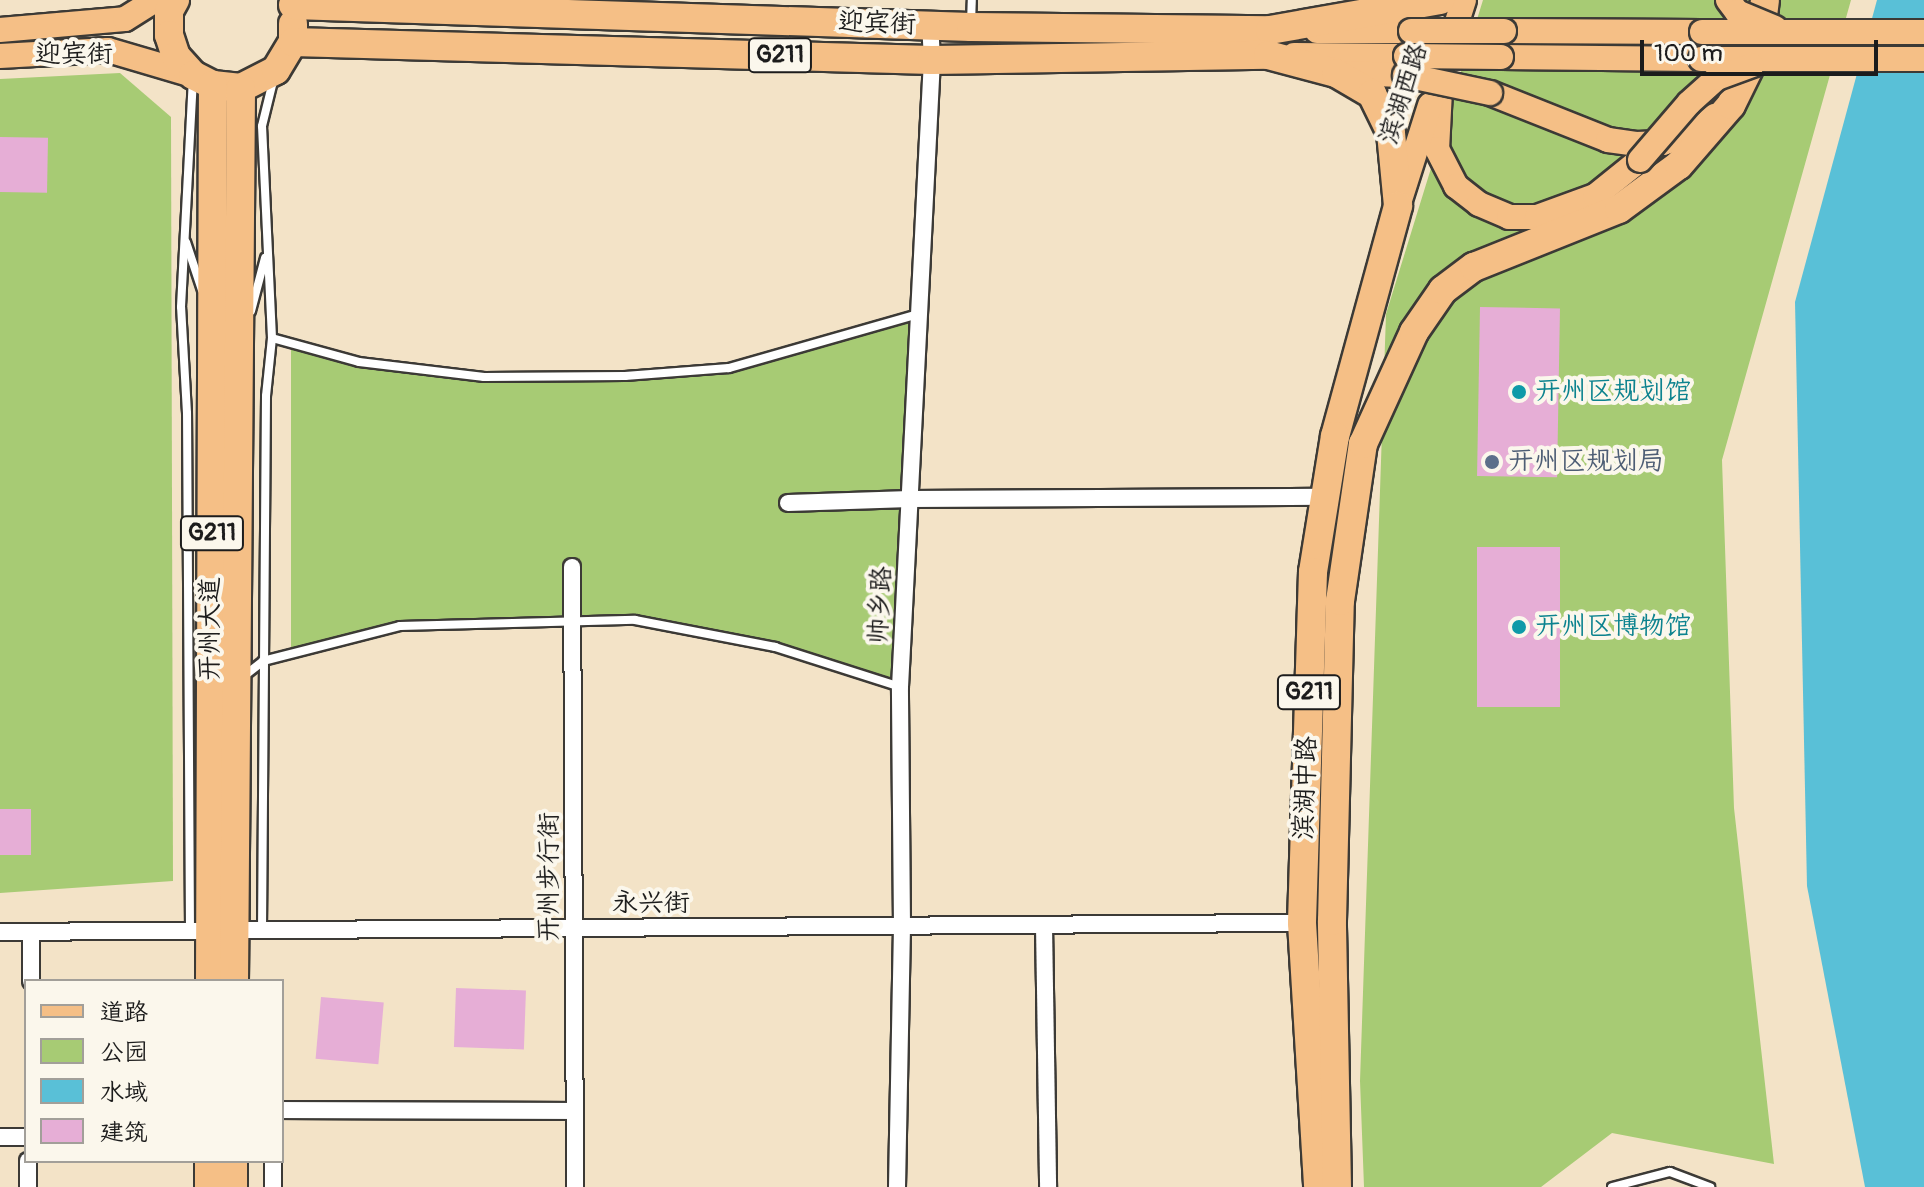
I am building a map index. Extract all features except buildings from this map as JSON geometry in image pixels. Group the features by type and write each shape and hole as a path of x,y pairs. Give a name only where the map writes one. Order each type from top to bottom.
{"highway":[{"path":"175,0 169,11 169,35 176,56 215,83 276,70 293,42"},
{"name":"G211","path":"1731,105 1759,48 1765,0"},
{"name":"G211","path":"292,3 293,42"},
{"name":"迎宾街","path":"292,3 930,26 971,14 1269,43"},
{"name":"G211","path":"1269,43 1406,9"},
{"name":"迎宾街","path":"293,42 932,60 1269,43"},
{"name":"G211","path":"1269,43 1336,73 1372,94 1391,133 1398,206"},
{"name":"开州大道","path":"215,83 212,319 224,931 234,979"},
{"name":"开州大道","path":"211,979 224,931 236,681 239,358 215,83"},
{"name":"滨湖中路","path":"1337,1187 1332,921 1340,601 1363,444 1414,332 1443,290 1474,267 1619,209 1679,165 1731,105"},
{"name":"滨湖中路","path":"1318,1187 1302,923 1313,572 1335,436 1398,206"},
{"path":"209,1163 209,1187"},
{"path":"233,1163 233,1187"}],"main road":[{"name":"迎宾街","path":"0,30 125,19 156,0"},
{"name":"滨湖西路","path":"1398,206 1464,0"},
{"path":"1728,0 1737,12 1785,32"},
{"path":"1269,43 1406,9 1504,31 1924,32"},
{"path":"1269,43 1406,66 1490,93 1585,132 1636,144 1663,143 1689,134 1731,105"},
{"name":"迎宾街","path":"0,56 108,50 215,83"},
{"path":"1336,73 1501,57 1924,59"},
{"path":"1441,71 1437,149 1456,186 1479,204 1509,217 1537,217 1595,196 1640,160 1689,103 1717,78 1766,59"}],"street":[{"name":"帅乡路","path":"897,1187 902,926 900,687 932,60 930,26"},
{"path":"788,503 910,499 1323,497"},
{"name":"开州步行街","path":"572,567 575,1187"},
{"name":"永兴街","path":"0,932 1302,923"},
{"path":"1044,925 1048,1187"},
{"path":"31,932 31,979"},
{"path":"284,1110 574,1111"},
{"path":"0,1137 24,1137"},
{"path":"28,1163 28,1187"},
{"path":"273,1163 273,1187"}],"lane":[{"path":"224,931 263,661 266,396 272,338 262,126 276,70"},
{"path":"215,83 184,237 181,307 224,931"},
{"path":"184,237 212,319"},
{"path":"239,358 267,251"},
{"path":"272,338 359,362 484,377 625,376 729,368 919,313"},
{"path":"236,681 263,661 400,626 635,620 775,647 900,687"},
{"path":"1612,1187 1670,1172 1710,1187"}],"green space":[{"path":"1483,0 1851,0 1722,460 1734,808 1774,1164 1612,1133 1541,1187 1364,1187 1360,1081 1386,314"},
{"path":"120,73 171,117 173,881 0,893 0,79"},
{"path":"919,313 900,687 775,647 635,620 400,626 291,654 291,343 359,362 484,377 625,376 729,368"}],"water":[{"path":"1877,0 1924,0 1924,1187 1865,1187 1807,886 1795,302"}],"place":[{"name":"开州区规划馆","path":"1519,392"},
{"name":"开州区规划局","path":"1492,462"},
{"name":"开州区博物馆","path":"1519,627"}]}
